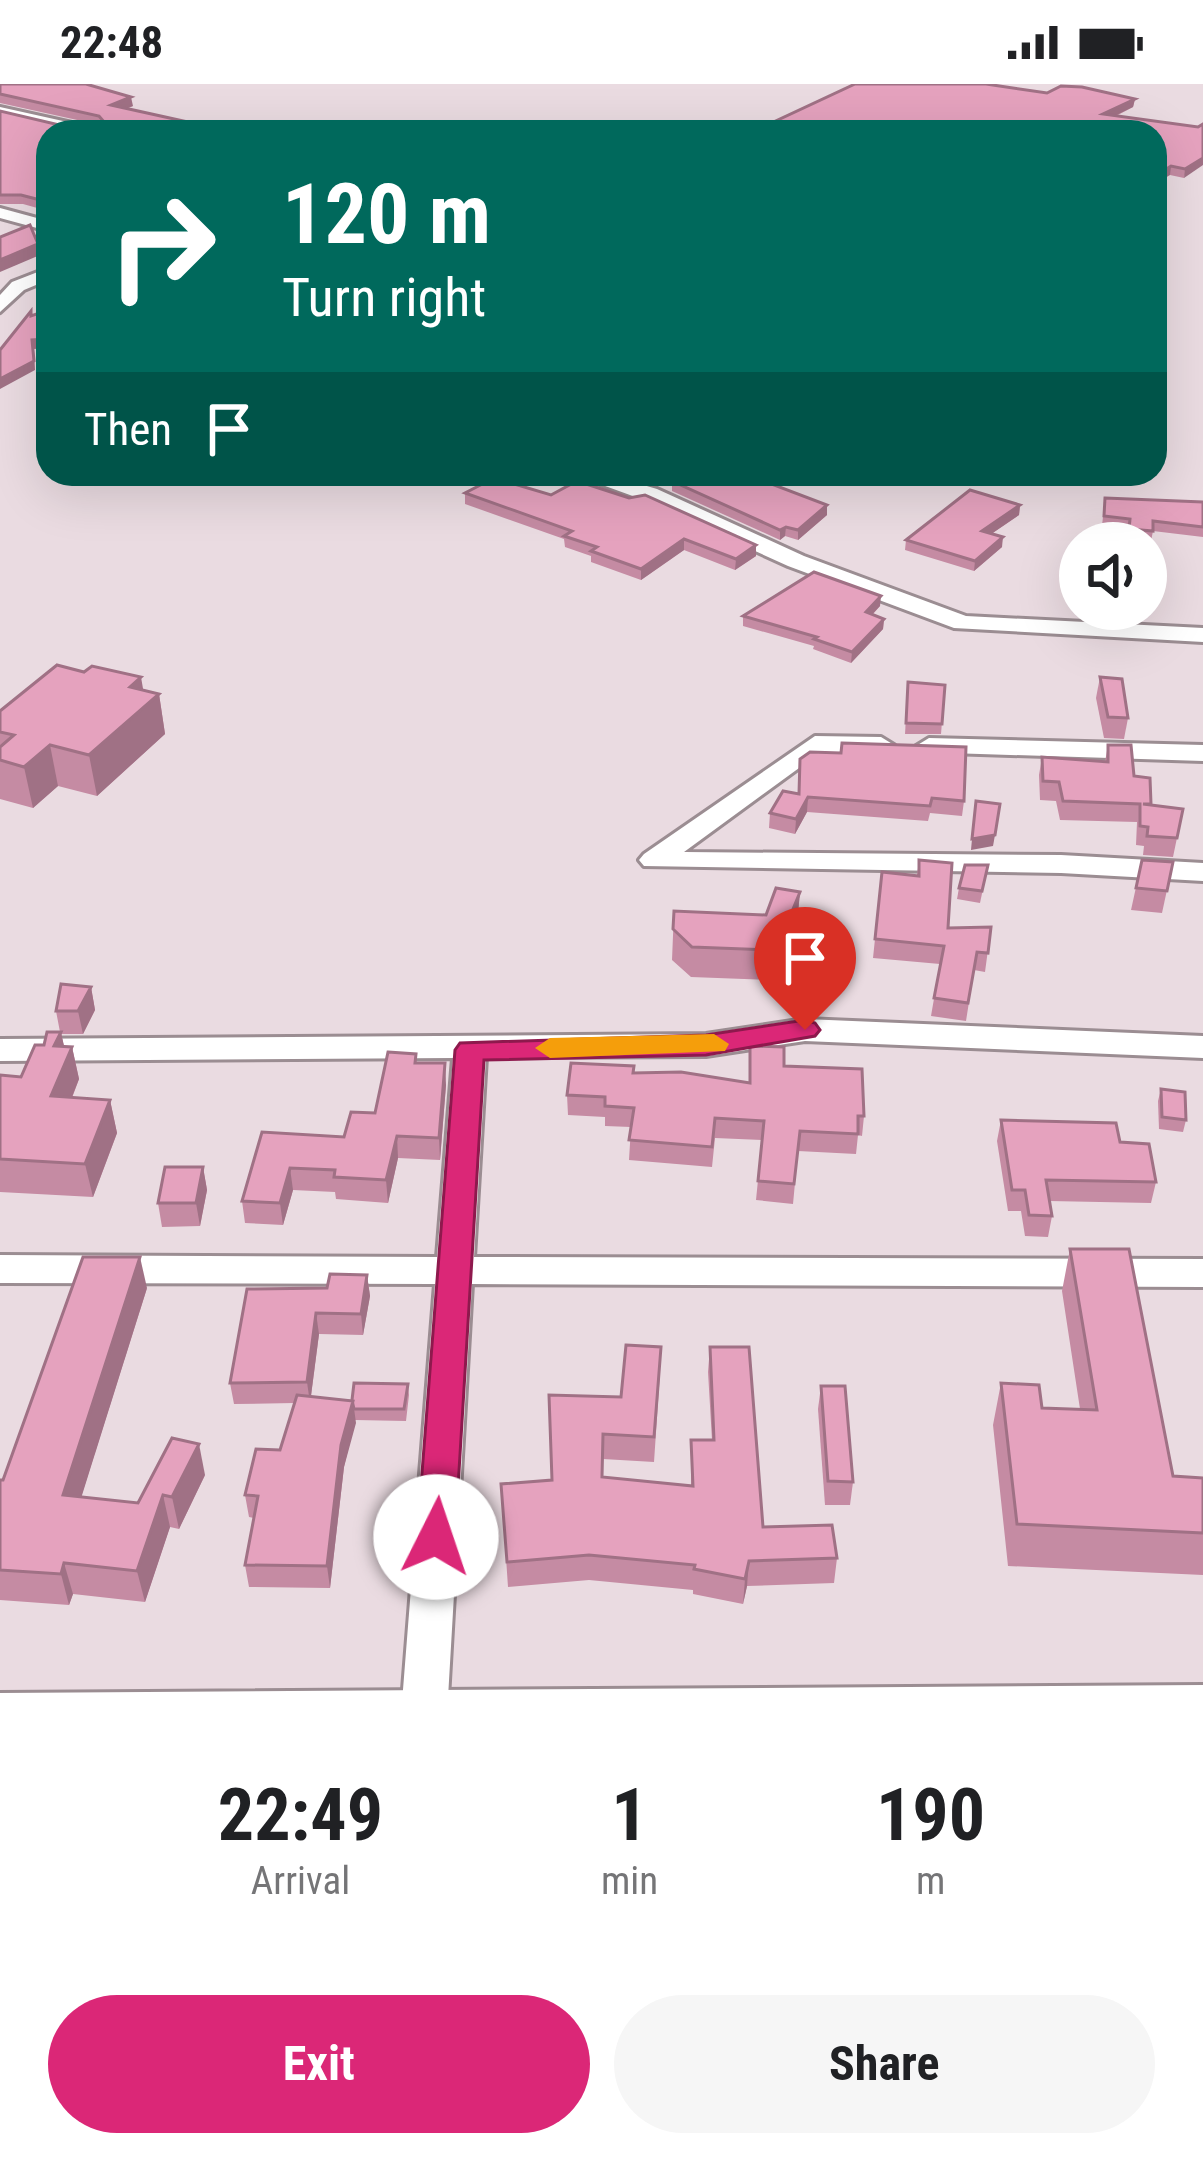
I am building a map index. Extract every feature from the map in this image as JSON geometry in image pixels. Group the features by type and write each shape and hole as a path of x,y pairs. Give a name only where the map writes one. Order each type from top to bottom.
{"main road":[{"path":"0,1720 1203,1712"}],"street":[{"path":"0,111 40,120"},
{"path":"0,213 36,223"},
{"path":"0,306 18,286 36,278"},
{"path":"18,286 36,289"},
{"path":"623,486 796,561 963,622 1203,635"},
{"path":"1203,753 815,744 654,860 1061,864 1203,872"},
{"path":"0,1050 706,1045 805,1030 1203,1047"},
{"path":"424,1715 470,1050"},
{"path":"0,1269 1203,1274"}],"building":[{"path":"0,84 86,84 131,97 111,105 179,120 102,120 0,94"},
{"path":"855,84 986,84 1047,93 1061,86 1082,87 1135,99 1103,114 1147,120 778,120"},
{"path":"0,111 38,120 36,199 0,195"},
{"path":"1167,123 1203,124 1203,158 1185,169 1167,168"},
{"path":"30,225 36,245 0,260 0,237"},
{"path":"31,311 31,316 36,314 34,361 0,379 0,350"},
{"path":"479,486 521,486 551,495 568,486 592,486 629,498 645,495 756,545 736,559 684,539 641,569 564,536 572,531 465,493"},
{"path":"683,486 777,486 827,505 798,530 780,530"},
{"path":"970,490 1020,505 982,531 1003,537 975,561 906,540"},
{"path":"1105,498 1203,502 1203,527 1104,516"},
{"path":"814,572 881,596 866,612 884,619 852,652 743,616"},
{"path":"57,665 84,672 92,666 141,677 130,687 159,694 89,755 50,745 24,767 0,760 0,747 14,735 0,732 0,711"},
{"path":"1100,677 1122,679 1128,718 1108,717"},
{"path":"908,682 945,685 942,724 906,723"},
{"path":"842,743 966,747 964,801 932,798 930,806 808,797 796,819 770,813 783,791 799,794 800,759 810,752 841,753"},
{"path":"1108,745 1131,745 1134,776 1150,778 1151,804 1143,804 1183,809 1177,838 1147,836 1148,827 1140,826 1140,804 1063,801 1059,782 1043,781 1042,757 1108,762"},
{"path":"976,801 1000,804 995,835 972,839"},
{"path":"919,860 952,863 948,928 991,927 988,953 977,952 968,1003 934,998 944,946 875,939 882,872 919,876"},
{"path":"1142,860 1173,862 1167,891 1136,888"},
{"path":"965,865 988,865 982,891 959,888"},
{"path":"776,888 800,892 791,914 810,914 810,943 772,942 772,950 692,947 673,929 674,911 766,915"},
{"path":"61,984 91,987 78,1011 56,1011"},
{"path":"47,1032 61,1032 54,1046 72,1047 51,1096 110,1100 85,1164 0,1159 0,1075 21,1077 35,1045 44,1045"},
{"path":"750,1046 784,1047 784,1066 862,1069 864,1116 858,1116 858,1134 800,1131 794,1184 758,1181 764,1121 715,1118 712,1147 629,1140 634,1108 605,1106 605,1097 567,1095 571,1063 634,1066 633,1073 681,1072 750,1083"},
{"path":"388,1052 416,1054 415,1063 445,1063 439,1138 397,1136 386,1180 290,1168 280,1203 242,1201 262,1132 344,1137 351,1112 375,1113"},
{"path":"1161,1089 1185,1092 1186,1120 1162,1117"},
{"path":"1001,1120 1116,1123 1120,1142 1149,1144 1156,1182 1046,1180 1052,1216 1029,1215 1025,1190 1012,1190"},
{"path":"165,1167 203,1167 196,1203 158,1203"},
{"path":"1070,1249 1129,1249 1173,1476 1203,1478 1203,1533 1017,1524 1001,1383 1039,1385 1042,1408 1097,1410"},
{"path":"83,1257 140,1257 63,1495 138,1503 172,1438 199,1444 172,1497 163,1495 137,1571 64,1563 61,1574 0,1570 0,1480"},
{"path":"330,1274 367,1275 361,1314 316,1313 307,1382 230,1383 247,1289 327,1288"},
{"path":"626,1345 661,1347 654,1437 603,1434 602,1477 693,1486 691,1440 714,1440 710,1347 749,1347 763,1527 832,1525 837,1558 749,1561 745,1579 694,1569 695,1565 589,1555 507,1562 501,1484 552,1480 549,1395 621,1397"},
{"path":"354,1383 408,1384 404,1409 354,1409"},
{"path":"821,1386 845,1386 853,1482 828,1481"},
{"path":"297,1395 353,1401 341,1445 327,1566 245,1565 258,1496 245,1495 256,1449 280,1450"}],"slow traffic":[{"path":"550,1048 714,1044"}],"route":[{"path":"436,1537 470,1050 706,1045 805,1030"}]}
